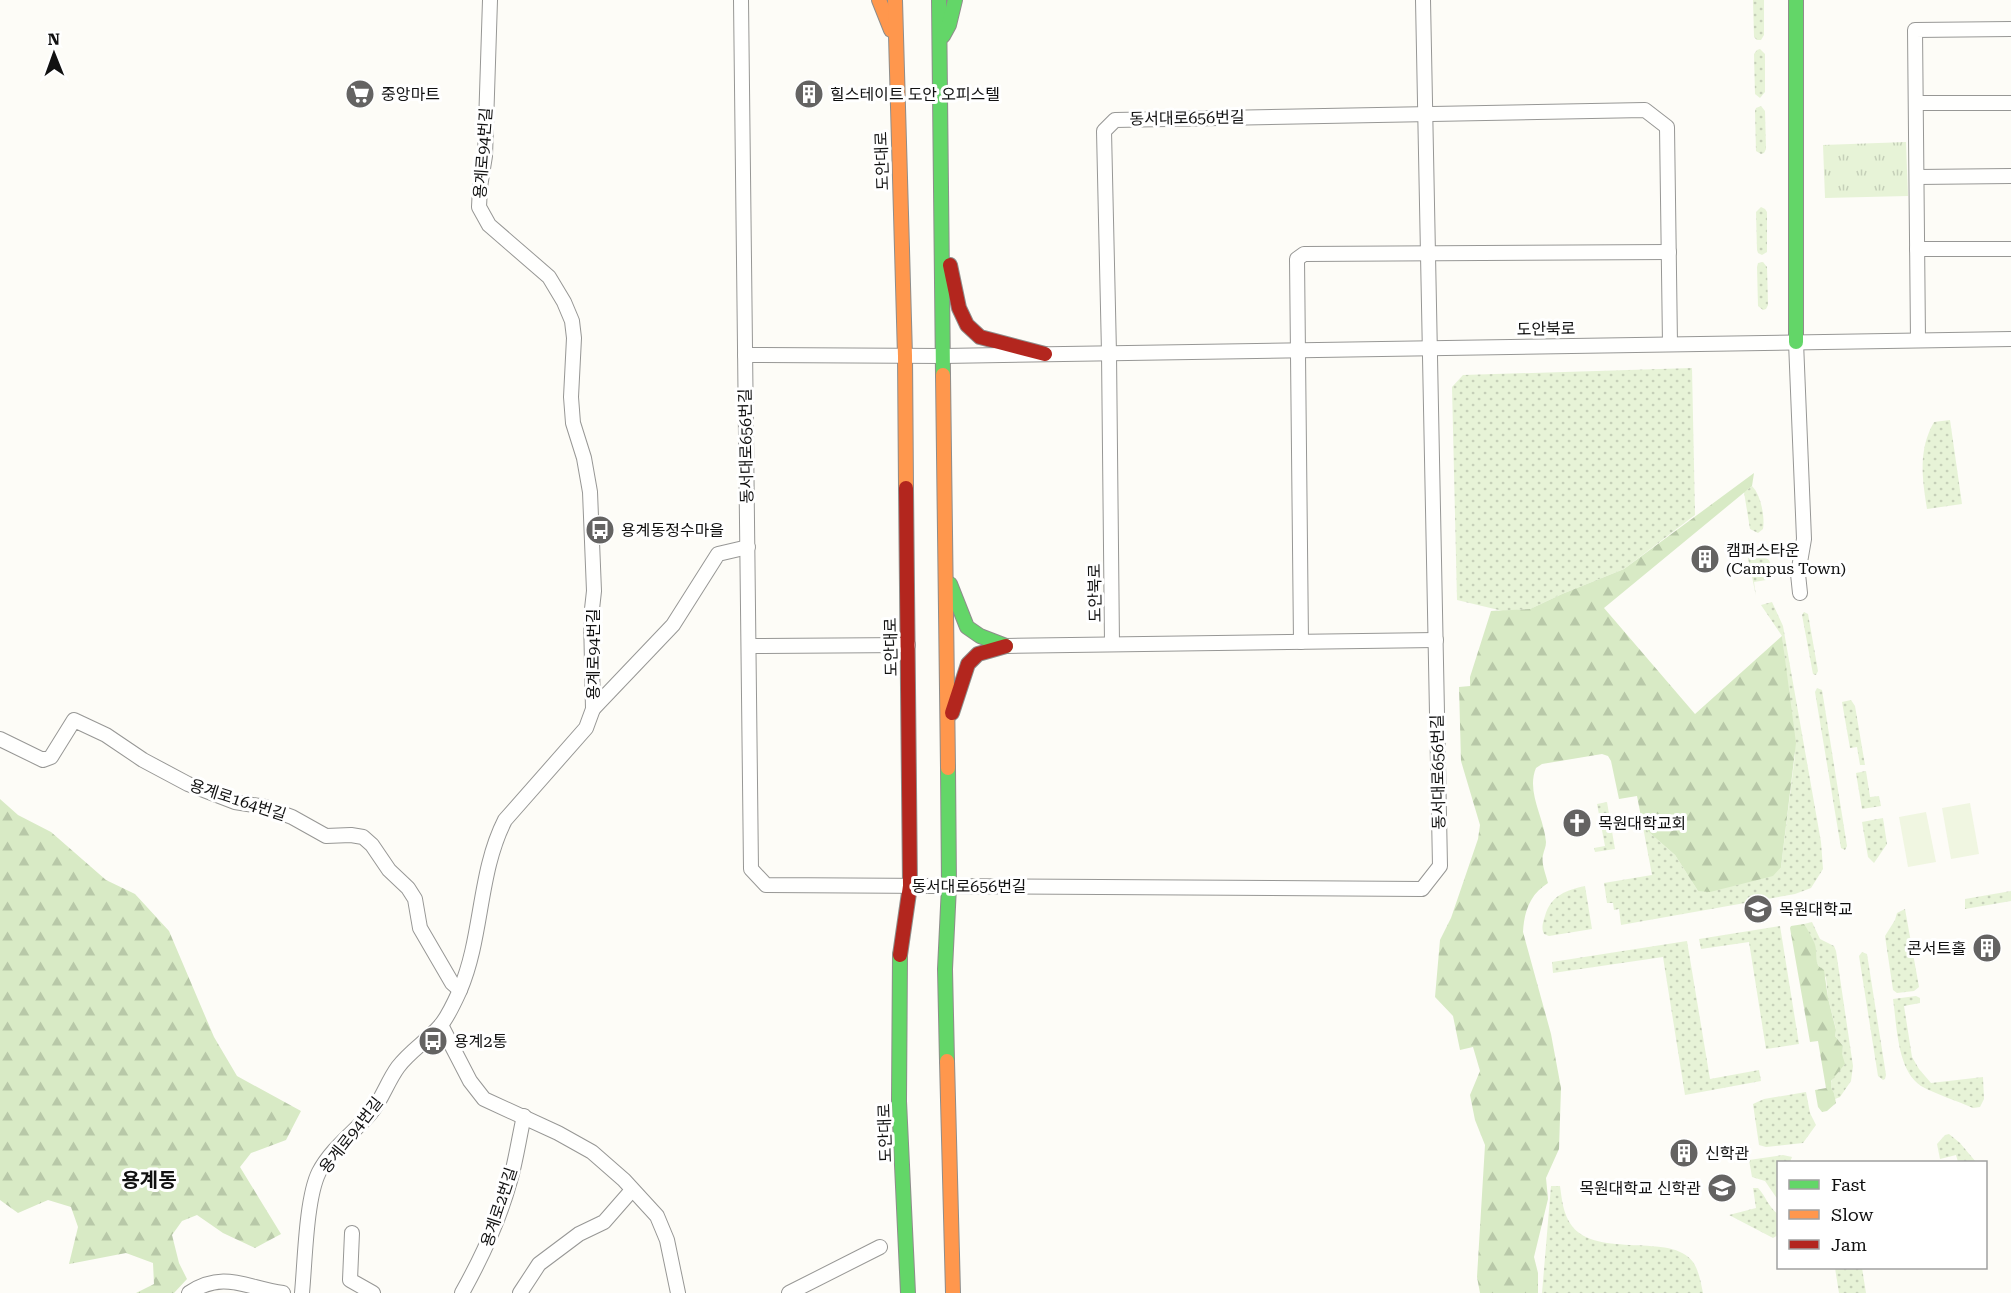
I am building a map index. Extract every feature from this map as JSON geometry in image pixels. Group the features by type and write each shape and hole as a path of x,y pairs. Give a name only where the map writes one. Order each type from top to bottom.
{"main road":[{"path":"879,0 891,26 896,50"},
{"name":"도안대로","path":"895,0 904,356 908,645 910,886 900,947 900,1090 908,1293"},
{"path":"939,0 949,886 945,969 953,1293"},
{"path":"938,46 948,25 955,0"},
{"path":"1796,0 1796,342"},
{"path":"941,219 959,308 968,325 980,337 1045,354"},
{"path":"945,571 967,627 980,636 1006,646"},
{"path":"947,727 968,664 978,654 1006,646"}],"street":[{"name":"용계로94번길","path":"302,1293 311,1199 319,1173 332,1154 371,1113 397,1068 441,1025 460,990 470,958 490,855 497,836 505,820 586,728 593,710 591,618 594,591 590,492 584,458 573,423 574,338 572,321 549,277 489,225 479,207 485,156 490,0"},
{"name":"동서대로656번길","path":"741,0 751,869 766,885 1422,889 1440,866 1423,0"},
{"path":"1918,340 1915,30 2011,29"},
{"path":"1916,103 2011,103"},
{"name":"동서대로656번길","path":"1109,353 1104,131 1115,120 1645,110 1667,127 1670,344"},
{"path":"1917,177 2011,176"},
{"path":"1917,249 2011,249"},
{"path":"1301,642 1298,259 1304,254 1669,252"},
{"name":"도안북로","path":"745,355 943,356 2011,339"},
{"path":"1796,342 1804,539 1798,574 1800,592"},
{"name":"도안북로","path":"1109,353 1112,644 1436,640"},
{"path":"593,710 673,626 718,554 748,547"},
{"path":"1006,646 1112,644"},
{"path":"749,646 908,645"},
{"name":"용계로164번길","path":"0,739 42,760 51,757 74,720 106,735 143,760 188,784 235,802 265,807 292,817 326,836 363,837 372,844 389,870 416,899 423,934 452,983 460,990"},
{"path":"441,1025 470,1081 484,1099 524,1116 592,1152 657,1216 667,1240 678,1293"},
{"name":"용계로2번길","path":"462,1293 484,1254 499,1216 511,1178 524,1116"},
{"path":"520,1293 539,1264 579,1234 604,1221 632,1190"},
{"path":"352,1233 350,1280 373,1293"},
{"path":"789,1293 880,1247"},
{"path":"189,1293 214,1281 238,1282 283,1293"}],"green space":[{"path":"1753,0 1764,0 1764,35 1761,40 1754,37"},
{"path":"1760,49 1765,54 1765,92 1760,98 1755,94 1754,54"},
{"path":"1761,106 1765,111 1766,149 1761,154 1756,151 1755,111"},
{"path":"1906,142 1908,196 1825,198 1823,145"},
{"path":"1761,207 1767,212 1767,252 1762,255 1757,250 1756,212"},
{"path":"1763,262 1767,267 1768,305 1763,310 1758,306 1757,267 1758,263"},
{"path":"1692,368 1695,515 1624,569 1530,609 1503,611 1457,600 1452,387 1463,375"},
{"path":"1950,420 1962,504 1927,509 1923,475 1925,443 1934,422"},
{"path":"1754,473 1752,486 1604,608 1695,714 1782,636 1796,743 1781,867 1773,876 1710,892 1698,891 1675,855 1643,827 1637,796 1619,799 1608,756 1602,754 1542,764 1536,768 1533,786 1545,833 1543,862 1548,883 1532,898 1525,917 1523,932 1551,1034 1561,1088 1559,1149 1546,1178 1548,1199 1534,1257 1538,1273 1538,1293 1480,1293 1477,1277 1485,1145 1475,1120 1470,1095 1480,1071 1473,1047 1460,1050 1453,1016 1435,997 1440,940 1451,918 1478,839 1480,825 1461,761 1459,687 1470,686 1470,677 1491,611 1530,609 1624,569"},
{"path":"1752,486 1758,495 1763,512 1763,529 1758,533 1750,529 1744,492"},
{"path":"1764,557 1769,560 1772,569 1765,575 1766,580 1754,582 1756,596 1748,558"},
{"path":"1772,602 1783,626 1821,842 1823,869 1811,888 1795,894 1621,925 1619,909 1614,910 1613,903 1607,903 1604,883 1652,875 1643,827 1675,855 1698,891 1781,867 1795,755 1782,636 1761,605"},
{"path":"1804,612 1808,614 1818,671 1816,675 1813,674 1802,615"},
{"path":"1817,688 1822,690 1847,846 1845,850 1841,848 1815,692"},
{"path":"1851,700 1855,706 1865,765 1860,765 1857,747 1850,748 1842,702"},
{"path":"1866,771 1870,797 1879,796 1881,806 1862,809 1856,773"},
{"path":"0,799 18,815 51,832 106,880 135,894 169,931 214,1037 237,1076 301,1111 286,1140 251,1153 240,1167 281,1234 255,1248 223,1233 197,1215 182,1221 172,1235 179,1263 187,1279 174,1293 136,1293 154,1284 153,1263 126,1253 69,1264 78,1227 71,1207 48,1200 18,1213 0,1200"},
{"path":"1607,802 1615,849 1595,852 1594,848 1605,846 1597,804"},
{"path":"1970,803 1979,854 1951,859 1942,808"},
{"path":"1926,812 1936,862 1908,867 1899,817"},
{"path":"1883,818 1887,844 1874,863 1868,857 1862,822"},
{"path":"1585,886 1592,929 1549,936 1544,934 1543,923 1551,903 1572,889"},
{"path":"2011,891 2011,901 1965,909 1965,899"},
{"path":"1905,909 1919,987 1914,991 1897,993 1893,990 1885,936 1897,913"},
{"path":"1812,922 1820,939 1834,946 1836,951 1853,1066 1851,1081 1840,1097 1835,1099 1830,1088 1843,1046 1835,1036 1836,1029 1828,998 1826,978 1816,961 1813,941 1804,924"},
{"path":"1804,924 1814,942 1818,965 1824,970 1836,1030 1835,1036 1843,1046 1842,1054 1845,1064 1831,1081 1836,1103 1827,1111 1822,1112 1818,1107 1815,1090 1826,1088 1818,1041 1810,1042 1790,928"},
{"path":"1780,926 1799,1044 1766,1049 1749,942 1701,949 1699,939"},
{"path":"1687,941 1710,1079 1759,1070 1761,1081 1685,1095 1663,957 1553,973 1552,962"},
{"path":"1862,952 1867,954 1886,1075 1883,1080 1878,1076 1859,956"},
{"path":"1916,996 1920,998 1920,1003 1904,1006 1912,1057 1931,1083 1983,1077 1984,1099 1980,1107 1973,1108 1921,1086 1907,1069 1897,1034 1893,999"},
{"path":"1806,1092 1810,1113 1816,1125 1803,1143 1766,1147 1759,1145 1753,1104 1764,1099"},
{"path":"1949,1134 1960,1143 1975,1161 1958,1161 1956,1155 1940,1159 1937,1144"},
{"path":"1783,1155 1792,1157 1790,1161 1777,1161 1777,1199 1765,1181 1752,1177 1749,1160"},
{"path":"1551,1186 1560,1186 1567,1217 1572,1226 1584,1236 1616,1244 1669,1248 1683,1253 1695,1266 1703,1293 1542,1293"},
{"path":"1753,1188 1758,1188 1777,1213 1777,1236 1773,1238 1729,1215 1756,1208"},
{"path":"1835,1269 1862,1269 1866,1293 1839,1293"}],"traffic: fast":[{"path":"939,0 943,375"},
{"path":"943,36 949,25 955,0"},
{"path":"1796,0 1796,342"},
{"path":"950,584 967,627 980,636 1006,646"},
{"path":"947,1061 945,969 949,886 948,768"},
{"path":"900,955 899,1101 908,1293"}],"traffic: slow":[{"path":"879,0 891,30"},
{"path":"895,0 905,356 906,488"},
{"path":"943,375 948,768"},
{"path":"947,1061 953,1293"}],"traffic: jam":[{"path":"950,265 959,308 967,325 980,337 1045,354"},
{"path":"900,955 910,886 906,488"},
{"path":"952,713 968,664 978,654 1006,646"}],"place":[{"name":"중앙마트","path":"360,94"},
{"name":"힐스테이트 도안 오피스텔","path":"809,94"},
{"name":"용계동정수마을","path":"600,530"},
{"name":"캠퍼스타운 (Campus Town)","path":"1705,559"},
{"name":"목원대학교회","path":"1577,823"},
{"name":"목원대학교","path":"1758,909"},
{"name":"콘서트홀","path":"1987,948"},
{"name":"용계2통","path":"433,1041"},
{"name":"신학관","path":"1684,1153"},
{"name":"목원대학교 신학관","path":"1722,1188"}],"district":[{"name":"용계동","path":"149,1180"}]}
